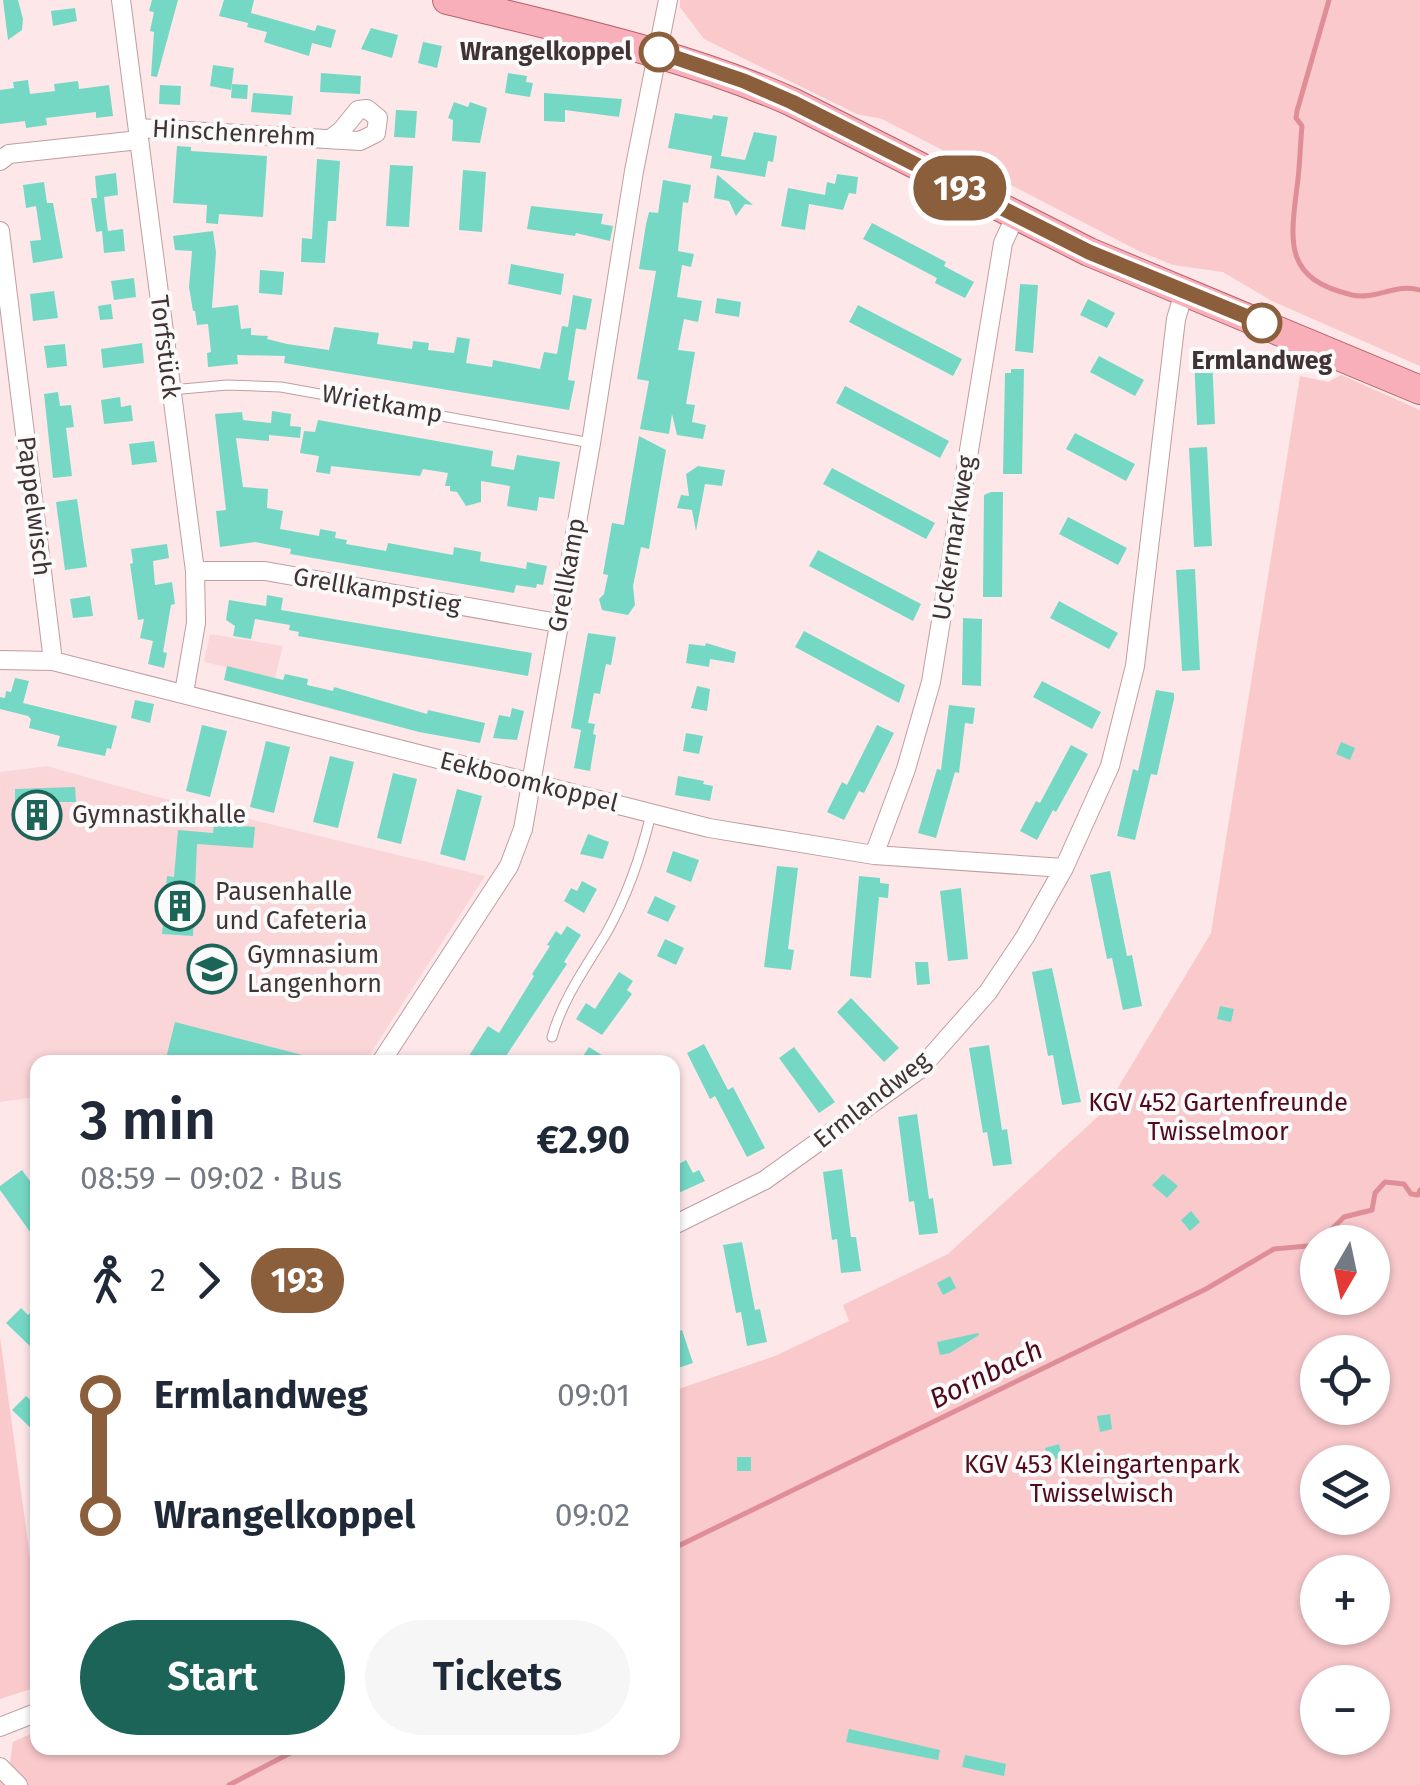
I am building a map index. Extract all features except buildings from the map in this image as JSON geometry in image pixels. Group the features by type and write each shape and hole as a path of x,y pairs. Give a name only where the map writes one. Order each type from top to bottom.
{"main road":[{"path":"446,0 659,52 744,81 1105,260 1420,390"}],"street":[{"name":"Torfstück","path":"122,0 196,572 196,623 184,693"},
{"path":"659,52 668,0"},
{"name":"Grellkamp","path":"386,1055 509,866 523,829 634,171 659,52"},
{"name":"Hinschenrehm","path":"139,134 330,139"},
{"path":"0,161 9,154 139,134"},
{"name":"Uckermarkweg","path":"874,855 906,769 931,682 1003,243 1015,217"},
{"name":"Pappelwisch","path":"0,231 53,661"},
{"name":"Ermlandweg","path":"680,1222 765,1180 920,1069 988,992 1025,938 1064,868 1110,766 1135,666 1176,319 1184,292"},
{"name":"Grellkampstieg","path":"196,572 265,572 558,624"},
{"name":"Eekboomkoppel","path":"0,660 53,661 709,828 874,855 1064,868"},
{"path":"6,1724 30,1715"},
{"path":"0,1767 18,1785"}],"lane":[{"name":"Wrietkamp","path":"171,390 226,385 281,387 591,443"},
{"path":"552,1037 560,1009 624,898 640,860 651,814"}],"shaded area":[{"path":"210,634 283,646 275,678 204,662"},
{"name":"Gymnasium Langenhorn","path":"47,766 150,795 485,876 370,1055 30,1055 30,1098 0,1102 0,772"}],"green space":[{"path":"680,0 1420,0 1420,366 1272,301 1223,272 1173,265 1139,251 882,119 857,114 704,39 680,7"},
{"path":"1341,375 1420,410 1420,1785 0,1785 0,1772 10,1763 13,1742 30,1734 30,1755 680,1755 680,1389 775,1356 849,1321 843,1305 948,1254 1104,1111 1211,933 1300,376 1328,382"},
{"path":"0,1337 30,1558 30,1689 0,1699"}],"waterway":[{"path":"1329,0 1296,118 1302,126 1293,225 1296,256 1314,279 1352,295 1420,290"},
{"name":"Bornbach","path":"1336,1225 1344,1217 1372,1210 1375,1193 1385,1182 1404,1184 1411,1194 1418,1195 1420,1190"},
{"name":"Bornbach","path":"680,1545 1206,1289 1274,1249 1300,1247"},
{"name":"Bornbach","path":"229,1785 287,1755"}],"bus line":[{"name":"193","path":"659,52 792,102 1089,252 1262,323"}],"place":[{"name":"Wrangelkoppel","path":"659,52"},
{"name":"Ermlandweg","path":"1262,323"},
{"name":"Gymnastikhalle","path":"37,815"},
{"name":"Pausenhalle und Cafeteria","path":"180,906"},
{"name":"Gymnasium Langenhorn","path":"212,969"}],"park label":[{"name":"KGV 452 Gartenfreunde Twisselmoor","path":"1218,1118"},
{"name":"KGV 453 Kleingartenpark Twisselwisch","path":"1102,1480"}]}
